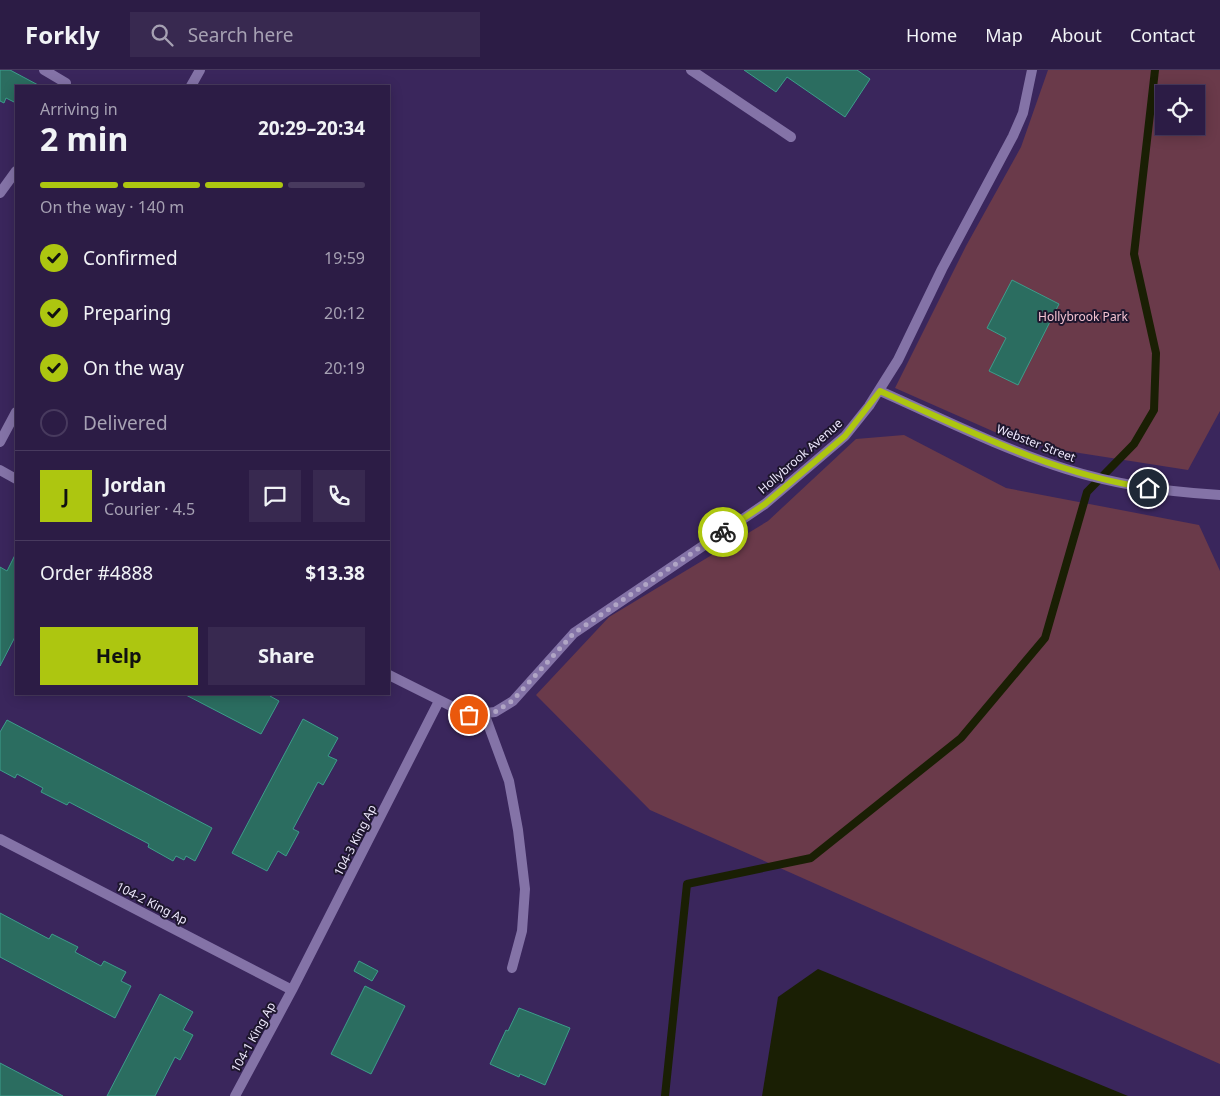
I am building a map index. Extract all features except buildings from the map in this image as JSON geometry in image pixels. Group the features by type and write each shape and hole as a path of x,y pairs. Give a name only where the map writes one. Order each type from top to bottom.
{"street":[{"path":"44,70 68,85"},
{"path":"192,85 200,70"},
{"path":"691,70 791,137"},
{"name":"Hollybrook Avenue","path":"390,676 469,715 495,712 512,701 574,633 765,504 845,436 880,391 898,360 947,260 1013,136 1023,113 1032,70"},
{"path":"0,193 15,172"},
{"name":"Webster Street","path":"880,391 970,432 1067,470 1133,486 1179,493 1220,495"},
{"path":"0,442 15,414"},
{"path":"0,470 15,478"},
{"name":"104-3 King Ap","path":"292,990 439,701"},
{"path":"484,713 509,781 518,830 525,889 522,931 512,968"},
{"name":"104-2 King Ap","path":"0,839 292,990"},
{"name":"104-1 King Ap","path":"235,1096 292,990"}],"green space":[{"name":"Hollybrook Park","path":"1048,70 1220,70 1220,411 1188,470 1054,449 997,433 895,388 966,246 1021,147"},
{"path":"904,435 1006,488 1199,525 1220,571 1220,1064 650,810 536,695 609,617 768,521 856,439"}],"shaded area":[{"path":"818,969 1128,1096 762,1096 778,997"}],"waterway":[{"path":"665,1096 687,884 811,858 961,738 1045,638 1087,492 1134,444 1154,410 1156,353 1134,254 1155,70"}],"way so far":[{"path":"469,715 495,712 512,701 574,633 723,532"}],"route":[{"path":"723,532 765,504 845,436 880,391 970,432 1067,470 1148,488"}]}
